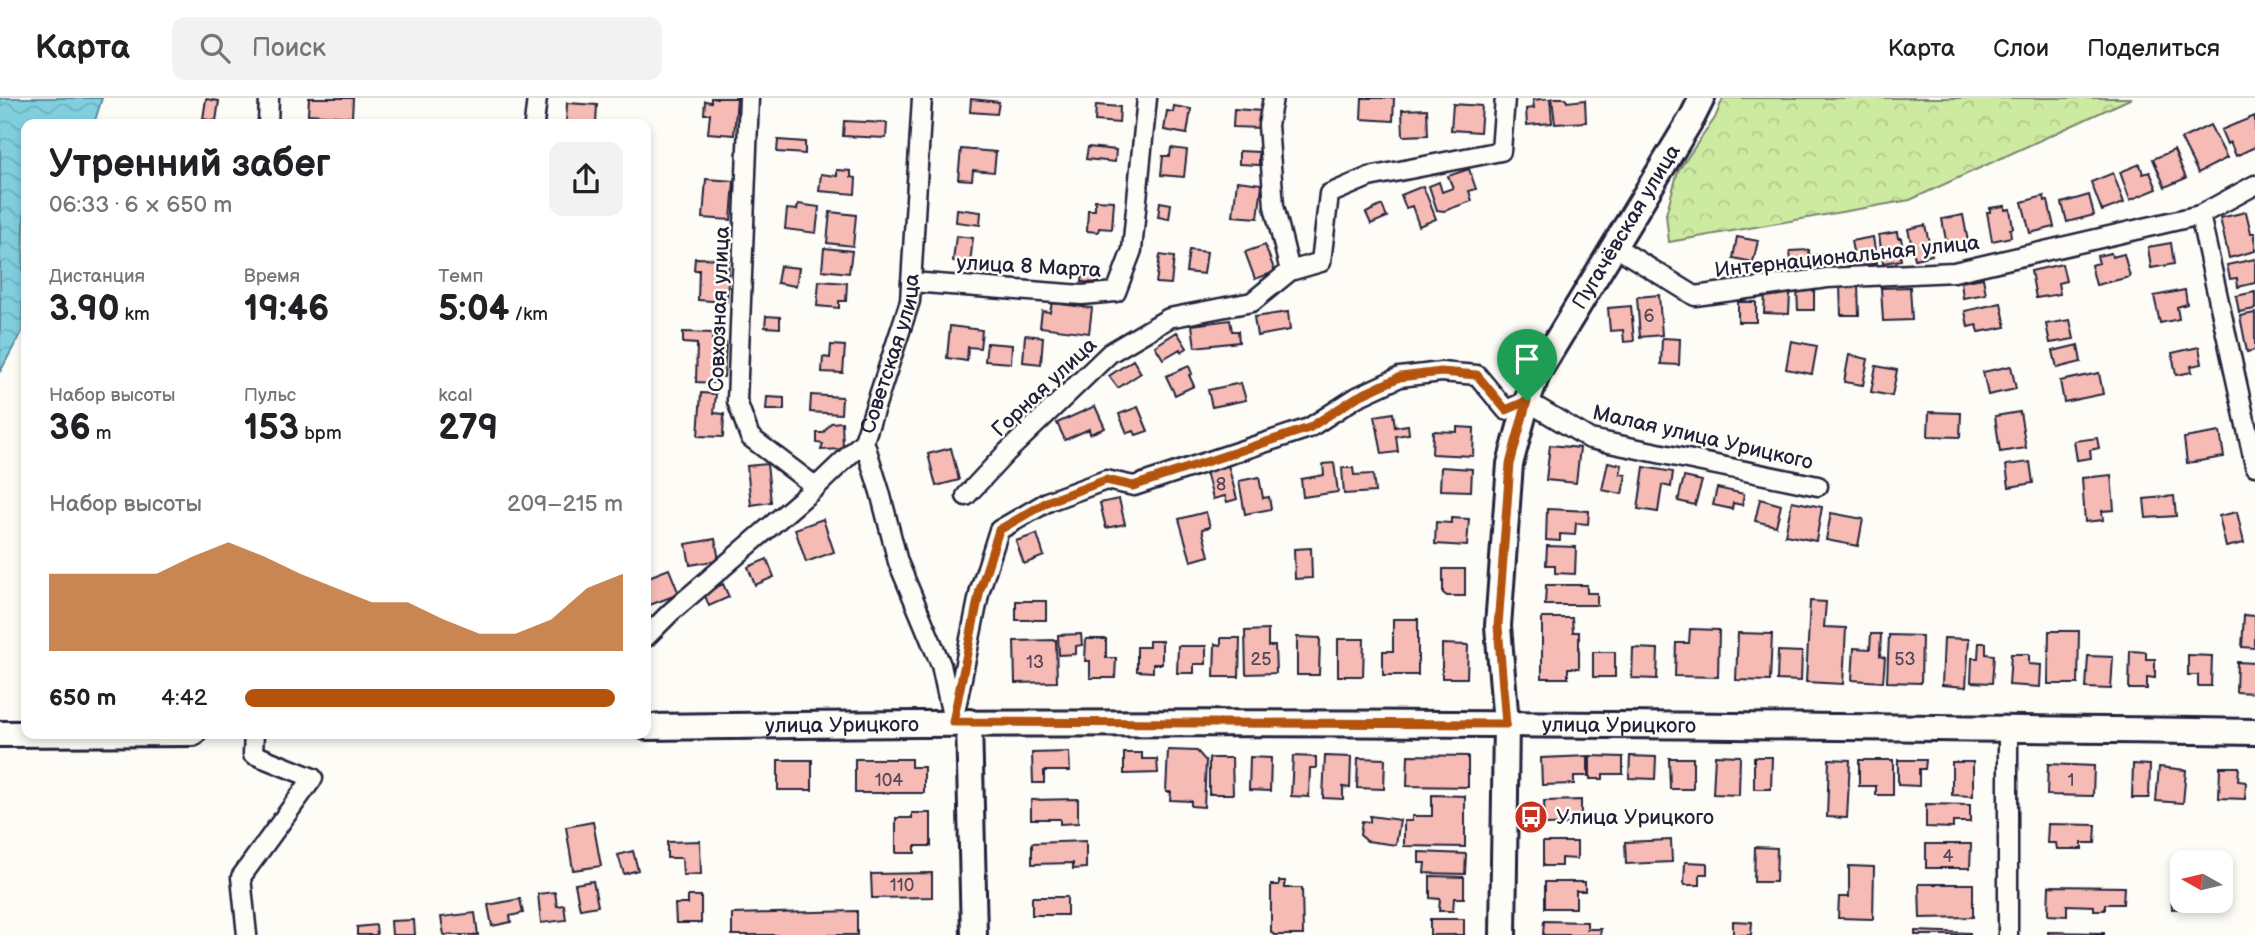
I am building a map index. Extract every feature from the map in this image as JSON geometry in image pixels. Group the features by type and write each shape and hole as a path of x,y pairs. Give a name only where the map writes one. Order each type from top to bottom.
{"main road":[{"name":"Пугачёвская улица","path":"1503,935 1506,724 1498,626 1510,464 1538,372 1702,98"},
{"name":"улица Урицкого","path":"651,727 961,722 1506,724 2255,732"},
{"path":"961,722 974,935"},
{"path":"0,734 21,734"}],"street":[{"path":"268,119 269,98"},
{"path":"535,119 537,98"},
{"name":"Совхозная улица","path":"749,98 737,401 750,437 816,488"},
{"name":"Советская улица","path":"651,632 816,488 864,441 910,301 922,98"},
{"name":"улица 8 Марта","path":"911,282 1082,295 1116,292 1132,250 1147,98"},
{"path":"1273,98 1268,125 1274,206 1290,271"},
{"name":"Горная улица","path":"965,496 1110,353 1169,318 1252,302 1290,271 1321,262 1329,194 1369,177 1501,151 1505,98"},
{"name":"Интернациональная улица","path":"1614,246 1695,296 1827,278 1954,272 2200,215 2255,185"},
{"path":"2200,215 2255,466"},
{"path":"961,722 980,590 999,530 1049,501 1106,480 1133,486 1309,428 1357,397 1400,377 1441,372 1477,375 1506,410 1527,401"},
{"name":"Малая улица Урицкого","path":"1527,401 1590,439 1818,486"},
{"path":"864,441 898,562 941,665 961,722"},
{"path":"2008,729 2008,935"},
{"path":"247,935 241,877 313,778 253,754 254,739"}],"green space":[{"path":"1723,98 2132,98 1910,200 1669,242 1666,214 1678,171 1715,118"}],"water":[{"path":"0,98 102,98 96,119 21,119 21,333 0,372"}],"building":[{"path":"309,98 353,98 352,117 308,114"},
{"path":"711,98 737,98 734,135 708,133 710,114 704,114 705,101 711,102"},
{"path":"1362,98 1394,98 1393,121 1361,119"},
{"path":"1550,98 1552,123 1527,125 1526,109 1534,108 1533,100"},
{"path":"1552,98 1566,98 1567,102 1585,100 1586,122 1555,124"},
{"path":"206,99 219,101 216,119 203,119"},
{"path":"971,99 999,102 997,114 970,112"},
{"path":"567,103 597,105 596,119 566,119"},
{"path":"1453,104 1482,106 1480,132 1451,130"},
{"path":"1096,105 1120,107 1119,123 1095,121"},
{"path":"1174,106 1191,109 1187,134 1164,130 1167,111 1173,112"},
{"path":"1234,109 1262,111 1260,128 1233,127"},
{"path":"1427,109 1428,135 1403,136 1402,110"},
{"path":"2255,116 2255,147 2236,156 2221,130"},
{"path":"844,121 887,123 886,138 843,136"},
{"path":"2210,125 2227,158 2198,173 2181,139"},
{"path":"778,140 805,142 805,154 777,152"},
{"path":"1088,147 1116,150 1115,162 1086,159"},
{"path":"1171,148 1187,150 1184,177 1161,175 1163,156 1170,156"},
{"path":"961,149 996,152 994,172 973,170 972,180 958,179"},
{"path":"2174,150 2186,178 2165,187 2153,159"},
{"path":"1239,151 1259,152 1259,165 1239,164"},
{"path":"2140,164 2143,174 2150,172 2157,189 2130,200 2120,172"},
{"path":"1469,169 1476,189 1469,191 1472,201 1444,211 1437,210 1429,186 1439,182 1442,192 1453,188 1448,176"},
{"path":"837,170 851,171 851,177 856,178 855,194 819,191 821,174 837,176"},
{"path":"2113,173 2124,203 2102,211 2091,182"},
{"path":"706,179 734,181 731,220 703,218"},
{"path":"1237,181 1262,184 1258,218 1233,216"},
{"path":"1423,186 1436,219 1419,226 1412,206 1406,208 1401,195"},
{"path":"2089,195 2094,215 2067,222 2062,203"},
{"path":"2044,196 2045,201 2048,201 2054,227 2030,233 2022,202"},
{"path":"1095,200 1114,201 1112,229 1087,231 1088,210 1095,210"},
{"path":"1160,202 1171,204 1169,219 1158,217"},
{"path":"798,204 819,207 816,233 785,229 787,209 797,210"},
{"path":"1382,205 1387,217 1371,224 1366,213"},
{"path":"2005,206 2005,210 2010,209 2013,228 2010,229 2011,237 1992,241 1987,212 1990,212 1990,208"},
{"path":"957,209 981,212 980,225 956,222"},
{"path":"830,212 856,215 853,246 827,243"},
{"path":"2246,212 2251,233 2255,233 2255,251 2229,258 2220,218"},
{"path":"1963,215 1969,247 1948,251 1942,219"},
{"path":"1925,225 1932,255 1915,259 1908,229"},
{"path":"1897,232 1902,244 1899,245 1901,260 1883,263 1879,235"},
{"path":"956,236 973,238 970,264 953,261"},
{"path":"1737,237 1758,241 1753,262 1733,258"},
{"path":"1873,237 1877,263 1856,267 1851,241"},
{"path":"2171,243 2174,264 2151,268 2148,247"},
{"path":"1265,245 1275,272 1255,279 1245,252"},
{"path":"824,248 852,251 849,273 822,270"},
{"path":"1189,250 1207,252 1204,274 1186,272"},
{"path":"1809,250 1809,256 1824,254 1826,269 1792,272 1790,251"},
{"path":"2111,253 2112,257 2124,254 2130,277 2096,285 2091,265 2099,263 2097,256"},
{"path":"1160,255 1174,257 1171,284 1156,283"},
{"path":"695,258 729,259 727,302 698,300 699,270 694,270"},
{"path":"2255,259 2255,283 2238,287 2237,278 2230,279 2227,265"},
{"path":"2062,264 2066,281 2058,283 2060,294 2036,298 2031,271"},
{"path":"780,266 799,268 796,286 777,283"},
{"path":"1083,272 1100,273 1099,283 1082,282"},
{"path":"1983,278 1986,294 1963,298 1961,282"},
{"path":"819,281 847,283 846,301 839,301 839,308 817,306"},
{"path":"1840,285 1858,285 1859,315 1841,315"},
{"path":"1910,287 1912,320 1883,321 1881,288"},
{"path":"1797,289 1814,289 1814,310 1798,310"},
{"path":"2185,290 2187,304 2177,307 2179,319 2160,323 2154,296"},
{"path":"2255,292 2255,309 2239,312 2236,296"},
{"path":"1765,293 1790,293 1789,314 1764,313"},
{"path":"1659,295 1662,335 1640,337 1637,297"},
{"path":"1738,302 1756,302 1756,322 1738,322"},
{"path":"1052,303 1092,308 1089,333 1040,327 1042,311 1050,312"},
{"path":"2001,303 2006,327 1979,332 1977,325 1968,327 1965,311"},
{"path":"1631,306 1634,341 1624,342 1623,330 1610,331 1608,308"},
{"path":"1288,312 1290,330 1257,336 1254,317"},
{"path":"2255,313 2255,350 2247,352 2240,316"},
{"path":"766,316 780,317 780,328 765,327"},
{"path":"1230,320 1232,331 1238,331 1239,342 1195,347 1192,325"},
{"path":"2070,320 2074,339 2050,343 2046,324"},
{"path":"950,326 982,330 980,348 968,347 967,361 947,358"},
{"path":"683,332 713,333 712,342 726,343 724,377 714,376 714,383 696,382 697,344 683,343"},
{"path":"1177,332 1187,348 1163,359 1155,346"},
{"path":"1025,335 1043,337 1041,364 1023,362"},
{"path":"1662,338 1680,339 1679,365 1661,364"},
{"path":"1791,341 1817,346 1812,374 1786,369"},
{"path":"987,343 1012,345 1011,363 985,361"},
{"path":"831,345 845,346 843,373 822,372 823,357 830,358"},
{"path":"2078,345 2081,362 2057,368 2053,351"},
{"path":"2199,347 2202,364 2191,366 2192,372 2176,375 2172,353"},
{"path":"1849,355 1868,359 1863,385 1844,382"},
{"path":"1133,360 1141,373 1118,388 1109,376"},
{"path":"1189,366 1192,374 1189,375 1194,386 1175,395 1166,376"},
{"path":"1876,366 1897,370 1892,396 1871,392"},
{"path":"2011,366 2016,389 1988,395 1983,372"},
{"path":"2099,373 2103,394 2064,402 2060,381"},
{"path":"1241,383 1246,400 1212,407 1208,390"},
{"path":"701,393 716,394 714,413 724,414 723,437 698,436"},
{"path":"811,395 842,397 841,414 810,412"},
{"path":"767,397 784,398 784,410 766,410"},
{"path":"1095,406 1105,428 1090,434 1089,429 1065,440 1057,423"},
{"path":"1138,407 1148,431 1136,435 1134,431 1127,433 1119,414"},
{"path":"1929,412 1961,413 1960,437 1928,436"},
{"path":"2020,412 2026,448 2000,452 1995,416"},
{"path":"1393,413 1395,427 1408,425 1409,434 1396,436 1398,452 1382,454 1375,416"},
{"path":"842,422 843,449 821,450 823,444 817,443 817,433 823,433 831,423"},
{"path":"1457,427 1474,428 1473,456 1432,454 1433,431 1457,432"},
{"path":"2220,432 2224,457 2187,463 2184,438"},
{"path":"2097,438 2099,448 2090,450 2091,458 2077,460 2074,441"},
{"path":"1550,445 1580,448 1576,483 1546,480"},
{"path":"951,448 959,480 936,486 928,454"},
{"path":"1608,462 1622,465 1620,474 1626,475 1622,494 1602,490"},
{"path":"2030,462 2033,483 2009,487 2006,465"},
{"path":"1334,463 1338,492 1303,497 1301,479 1324,475 1323,464"},
{"path":"767,464 771,502 751,505 747,466"},
{"path":"1228,465 1237,499 1227,502 1225,496 1213,499 1206,471"},
{"path":"1441,467 1472,469 1471,491 1440,490"},
{"path":"1644,467 1673,472 1671,487 1662,485 1658,512 1638,509"},
{"path":"1342,468 1353,468 1354,475 1373,474 1375,492 1344,494"},
{"path":"2111,475 2114,510 2102,511 2103,520 2085,522 2082,478"},
{"path":"1259,477 1263,498 1269,497 1271,509 1245,514 1239,481"},
{"path":"1684,477 1702,481 1695,505 1678,501"},
{"path":"1717,488 1744,494 1742,505 1733,503 1732,509 1713,505"},
{"path":"2174,496 2176,516 2146,518 2144,499"},
{"path":"1119,499 1125,524 1106,528 1100,503"},
{"path":"1760,499 1781,505 1776,526 1755,521"},
{"path":"1792,501 1822,507 1816,541 1785,535"},
{"path":"1547,509 1589,511 1588,524 1576,523 1575,535 1560,534 1560,541 1546,540"},
{"path":"1206,512 1210,527 1202,529 1209,556 1191,561 1179,519"},
{"path":"2237,512 2244,543 2226,547 2219,516"},
{"path":"1831,513 1863,519 1858,546 1826,540"},
{"path":"1451,518 1469,519 1467,546 1435,544 1436,522 1451,523"},
{"path":"823,519 834,552 806,562 795,529"},
{"path":"1037,534 1044,556 1024,564 1016,541"},
{"path":"715,539 719,560 690,565 686,544"},
{"path":"1547,546 1576,547 1575,574 1555,573 1555,565 1546,565"},
{"path":"1311,548 1312,578 1295,579 1294,549"},
{"path":"767,559 774,577 755,585 748,567"},
{"path":"669,569 679,594 651,604 651,576"},
{"path":"1443,569 1465,569 1465,596 1447,596 1443,593"},
{"path":"723,584 729,597 709,606 704,593"},
{"path":"1546,585 1587,585 1587,593 1597,593 1597,605 1545,605"},
{"path":"1016,601 1046,601 1046,620 1016,620"},
{"path":"1810,601 1826,602 1824,627 1846,628 1843,684 1806,682"},
{"path":"2244,615 2255,616 2255,648 2242,647"},
{"path":"1542,618 1572,618 1573,632 1579,632 1579,668 1568,668 1568,678 1542,678"},
{"path":"1393,619 1418,619 1418,675 1383,675 1383,651 1393,651"},
{"path":"1690,629 1719,630 1718,677 1675,676 1676,643 1689,643"},
{"path":"1268,630 1268,646 1275,646 1276,673 1246,674 1245,631"},
{"path":"2049,631 2079,631 2078,684 2048,684"},
{"path":"1738,633 1772,634 1770,681 1736,680"},
{"path":"1081,634 1082,645 1076,646 1076,654 1059,655 1058,635"},
{"path":"1871,634 1881,634 1880,656 1885,658 1883,682 1852,680 1854,648 1870,649"},
{"path":"1889,635 1922,636 1921,683 1887,682"},
{"path":"1297,637 1320,638 1319,675 1297,675"},
{"path":"1221,638 1240,638 1239,677 1214,677 1215,644 1221,645"},
{"path":"1944,638 1969,639 1966,687 1942,685"},
{"path":"1086,639 1106,639 1106,658 1116,658 1115,678 1090,678 1090,661 1085,661"},
{"path":"1338,639 1364,639 1363,676 1338,676"},
{"path":"1056,640 1057,682 1015,683 1014,641"},
{"path":"1149,641 1162,641 1162,664 1153,664 1153,672 1137,671 1137,647 1149,647"},
{"path":"1979,643 1986,643 1986,654 1994,655 1992,683 1971,682 1972,658 1978,658"},
{"path":"1442,644 1468,645 1467,678 1442,678"},
{"path":"1178,646 1206,646 1206,664 1194,664 1194,673 1177,673"},
{"path":"1633,648 1658,649 1657,679 1632,678"},
{"path":"1778,651 1802,652 1801,681 1777,680"},
{"path":"2130,651 2146,652 2146,659 2155,659 2155,678 2147,677 2147,689 2129,689"},
{"path":"1593,652 1615,652 1615,677 1593,677"},
{"path":"2011,654 2029,654 2029,664 2041,665 2040,687 2009,685"},
{"path":"2188,655 2212,656 2211,686 2198,686 2198,675 2188,675"},
{"path":"2088,656 2113,657 2111,689 2086,688"},
{"path":"2237,662 2255,663 2255,693 2236,692"},
{"path":"1168,750 1197,751 1206,761 1204,807 1191,806 1191,801 1170,800 1171,792 1166,792"},
{"path":"1069,752 1070,771 1044,771 1044,783 1033,783 1032,753"},
{"path":"1124,753 1142,753 1142,759 1157,759 1158,773 1124,774"},
{"path":"1408,755 1468,756 1468,787 1407,786"},
{"path":"1715,755 1740,756 1739,795 1713,794"},
{"path":"1293,756 1316,757 1316,768 1310,768 1309,797 1291,796"},
{"path":"1325,756 1351,757 1350,788 1343,787 1343,799 1323,798"},
{"path":"1588,756 1588,776 1574,776 1574,784 1542,785 1541,758"},
{"path":"1590,756 1623,757 1623,774 1603,774 1603,779 1590,779"},
{"path":"1630,756 1656,757 1655,779 1629,778"},
{"path":"1250,757 1271,758 1270,791 1249,790"},
{"path":"1754,757 1772,757 1771,789 1754,789"},
{"path":"1209,758 1232,758 1233,794 1209,794"},
{"path":"1358,758 1385,759 1384,789 1357,788"},
{"path":"1669,758 1693,758 1693,789 1670,789"},
{"path":"855,759 911,759 911,767 924,767 924,793 855,793"},
{"path":"1829,759 1850,760 1847,818 1827,817"},
{"path":"778,760 812,760 812,790 778,790"},
{"path":"1859,760 1893,760 1893,795 1876,795 1876,786 1859,786"},
{"path":"1898,760 1926,760 1925,769 1919,769 1919,786 1898,785"},
{"path":"1952,762 1973,762 1973,796 1952,795"},
{"path":"2048,764 2094,766 2093,796 2047,795"},
{"path":"2133,764 2150,765 2149,798 2132,798"},
{"path":"2159,767 2186,770 2183,803 2156,801"},
{"path":"2220,767 2239,767 2238,781 2246,782 2245,799 2219,798"},
{"path":"1432,795 1465,796 1465,847 1404,846 1404,821 1412,821 1412,816 1432,816"},
{"path":"1078,799 1078,823 1060,824 1060,819 1031,819 1031,800"},
{"path":"1581,800 1581,824 1545,825 1544,801"},
{"path":"1926,804 1970,805 1970,822 1953,822 1953,828 1926,827"},
{"path":"912,813 931,813 931,846 915,846 915,853 896,853 896,818 912,818"},
{"path":"1370,816 1400,820 1396,845 1367,841 1360,835 1362,821 1370,822"},
{"path":"593,822 601,866 573,870 566,827"},
{"path":"2048,824 2096,825 2095,843 2082,843 2082,849 2057,849 2056,843 2047,843"},
{"path":"1671,840 1672,862 1626,864 1625,842"},
{"path":"700,841 701,874 683,875 682,858 667,858 667,842"},
{"path":"1086,841 1086,868 1073,869 1073,863 1032,864 1032,843"},
{"path":"1543,842 1577,842 1577,859 1561,858 1561,866 1543,866"},
{"path":"1926,844 1971,844 1970,868 1926,868"},
{"path":"1755,847 1777,848 1776,882 1754,882"},
{"path":"633,851 638,870 624,874 618,855"},
{"path":"1419,852 1466,854 1465,874 1424,873 1425,863 1419,863"},
{"path":"1685,862 1707,863 1707,874 1700,874 1700,885 1684,885"},
{"path":"1849,866 1874,867 1873,919 1838,918 1839,897 1849,897"},
{"path":"932,873 932,897 872,898 871,874"},
{"path":"1430,876 1464,877 1464,898 1454,898 1453,911 1439,911 1440,899 1430,898"},
{"path":"593,881 598,906 580,909 575,884"},
{"path":"1279,881 1285,881 1285,888 1302,888 1303,935 1274,935 1271,932 1271,885 1279,885"},
{"path":"1545,882 1585,882 1585,891 1576,891 1576,908 1545,908"},
{"path":"1919,884 1973,884 1973,917 1920,918"},
{"path":"2049,886 2124,887 2123,904 2105,904 2105,910 2094,910 2094,906 2067,905 2067,916 2048,915"},
{"path":"555,892 557,906 564,905 566,920 541,923 538,894"},
{"path":"688,896 701,896 701,923 676,923 675,904 688,904"},
{"path":"1032,897 1067,897 1067,915 1032,915"},
{"path":"520,899 523,913 510,916 511,922 492,926 488,905"},
{"path":"857,911 857,935 732,935 732,914"},
{"path":"475,913 478,935 444,935 441,917"},
{"path":"1430,919 1464,919 1464,935 1430,935"},
{"path":"414,920 415,935 392,935 391,921"},
{"path":"1544,921 1587,922 1587,929 1601,929 1600,935 1543,935"},
{"path":"1733,921 1752,922 1751,935 1733,935"},
{"path":"376,925 377,935 357,935 357,927"},
{"path":"1915,931 1970,933 1970,935 1915,935"},
{"path":"2048,932 2104,933 2104,935 2048,935"}],"place":[{"name":"Улица Урицкого","path":"1531,817"}],"route":[{"path":"1441,372 1477,375 1506,410 1527,401 1510,464 1498,626 1506,724 953,722 980,590 999,530 1049,501 1106,480 1133,486 1309,428 1357,397 1400,377 1441,372"}]}
